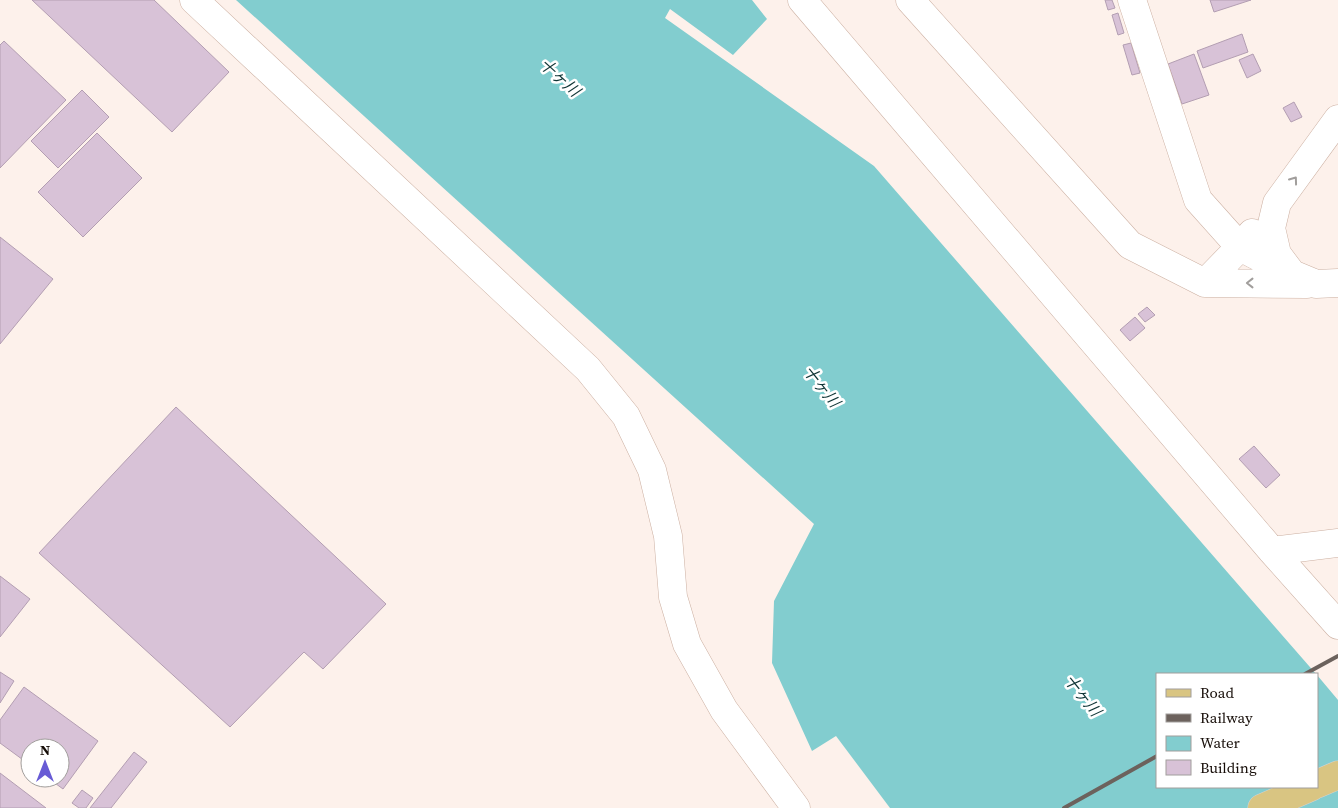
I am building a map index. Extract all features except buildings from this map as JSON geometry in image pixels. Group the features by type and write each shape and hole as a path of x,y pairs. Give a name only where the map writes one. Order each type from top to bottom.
{"main road":[{"path":"1318,784 1338,775"},
{"path":"1262,808 1309,788"}],"street":[{"path":"194,0 588,369 626,416 652,470 668,536 673,597 688,644 724,710 796,808"},
{"path":"802,0 1272,551 1338,625"},
{"path":"910,0 1130,245 1204,283 1316,280"},
{"path":"1132,0 1198,200 1240,247 1316,280"},
{"path":"1204,283 1240,247 1277,203 1338,119"},
{"path":"1277,203 1270,228 1277,254 1316,280"},
{"path":"1272,551 1338,543"}],"water":[{"name":"十ヶ川","path":"236,0 752,0 767,19 733,55 670,9 665,18 874,166 1315,673 1156,673 1156,788 1318,788 1318,676 1338,700 1338,808 890,808 836,736 812,751 772,663 774,601 814,524"}],"railway":[{"path":"1307,673 1338,656"},
{"path":"1064,808 1156,757"}]}
